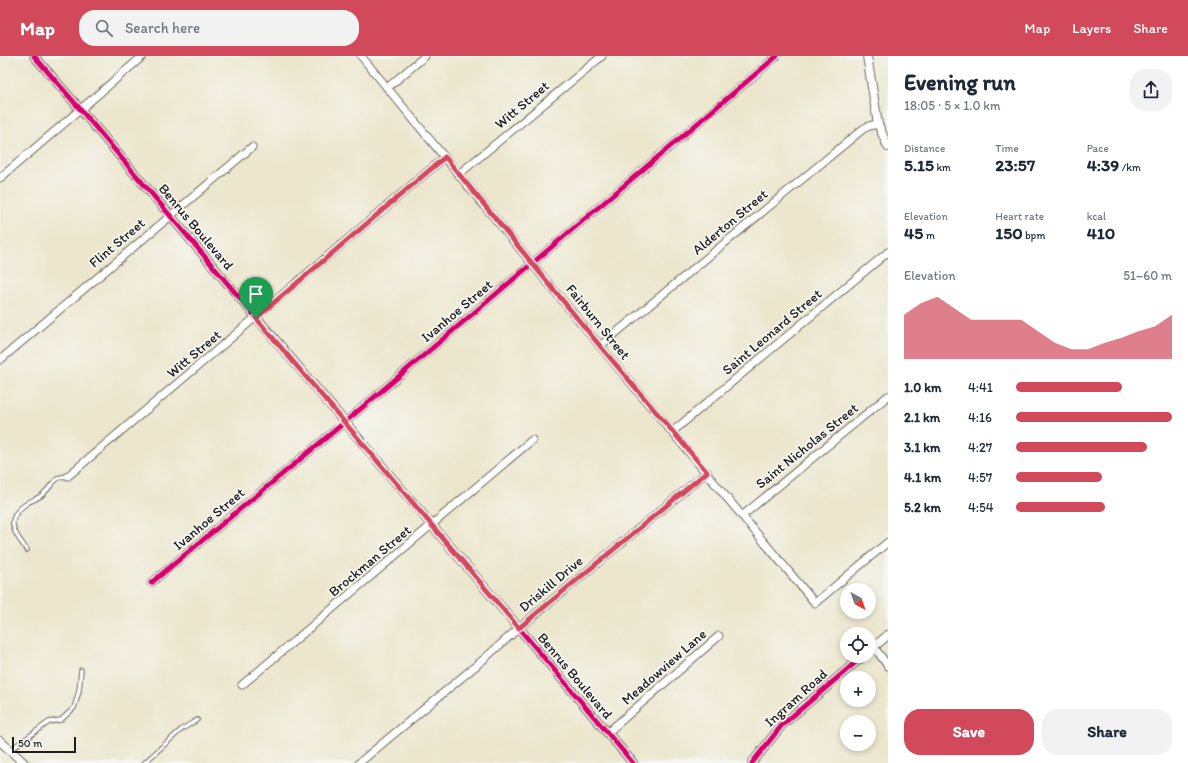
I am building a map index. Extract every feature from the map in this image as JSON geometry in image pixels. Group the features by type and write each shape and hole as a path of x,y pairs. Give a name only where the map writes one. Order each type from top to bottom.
{"street":[{"name":"Benrus Boulevard","path":"34,56 633,763"},
{"path":"0,178 143,56"},
{"name":"Fairburn Street","path":"361,56 600,346 707,472 815,603 888,542"},
{"path":"387,88 425,56"},
{"name":"Witt Street","path":"459,174 602,56"},
{"name":"Ivanhoe Street","path":"151,583 345,422 777,56"},
{"path":"867,56 878,124 888,147"},
{"name":"Alderton Street","path":"600,346 863,129 878,124"},
{"name":"Flint Street","path":"0,360 252,147"},
{"name":"Witt Street","path":"68,476 445,157"},
{"name":"Saint Leonard Street","path":"672,432 888,252"},
{"name":"Saint Nicholas Street","path":"742,516 888,396"},
{"name":"Brockman Street","path":"242,685 532,440"},
{"name":"Driskill Drive","path":"359,763 707,472"},
{"path":"876,645 888,635"},
{"name":"Meadowview Lane","path":"607,733 719,636"},
{"path":"876,654 888,666"},
{"name":"Ingram Road","path":"752,763 775,733 787,721 855,663"},
{"path":"0,741 9,751 24,763"}],"lane":[{"path":"27,550 15,534 12,525 15,513 44,494 53,481 60,476 68,476"},
{"path":"9,751 49,722 61,720 74,708 79,691 81,670"},
{"path":"144,763 182,729 197,720"}],"cycle path":[{"path":"34,56 633,763"},
{"path":"151,583 345,422 777,56"},
{"path":"752,763 782,725 855,663"}],"route":[{"path":"445,157 600,346 707,472 519,628 256,318 445,157"}]}
